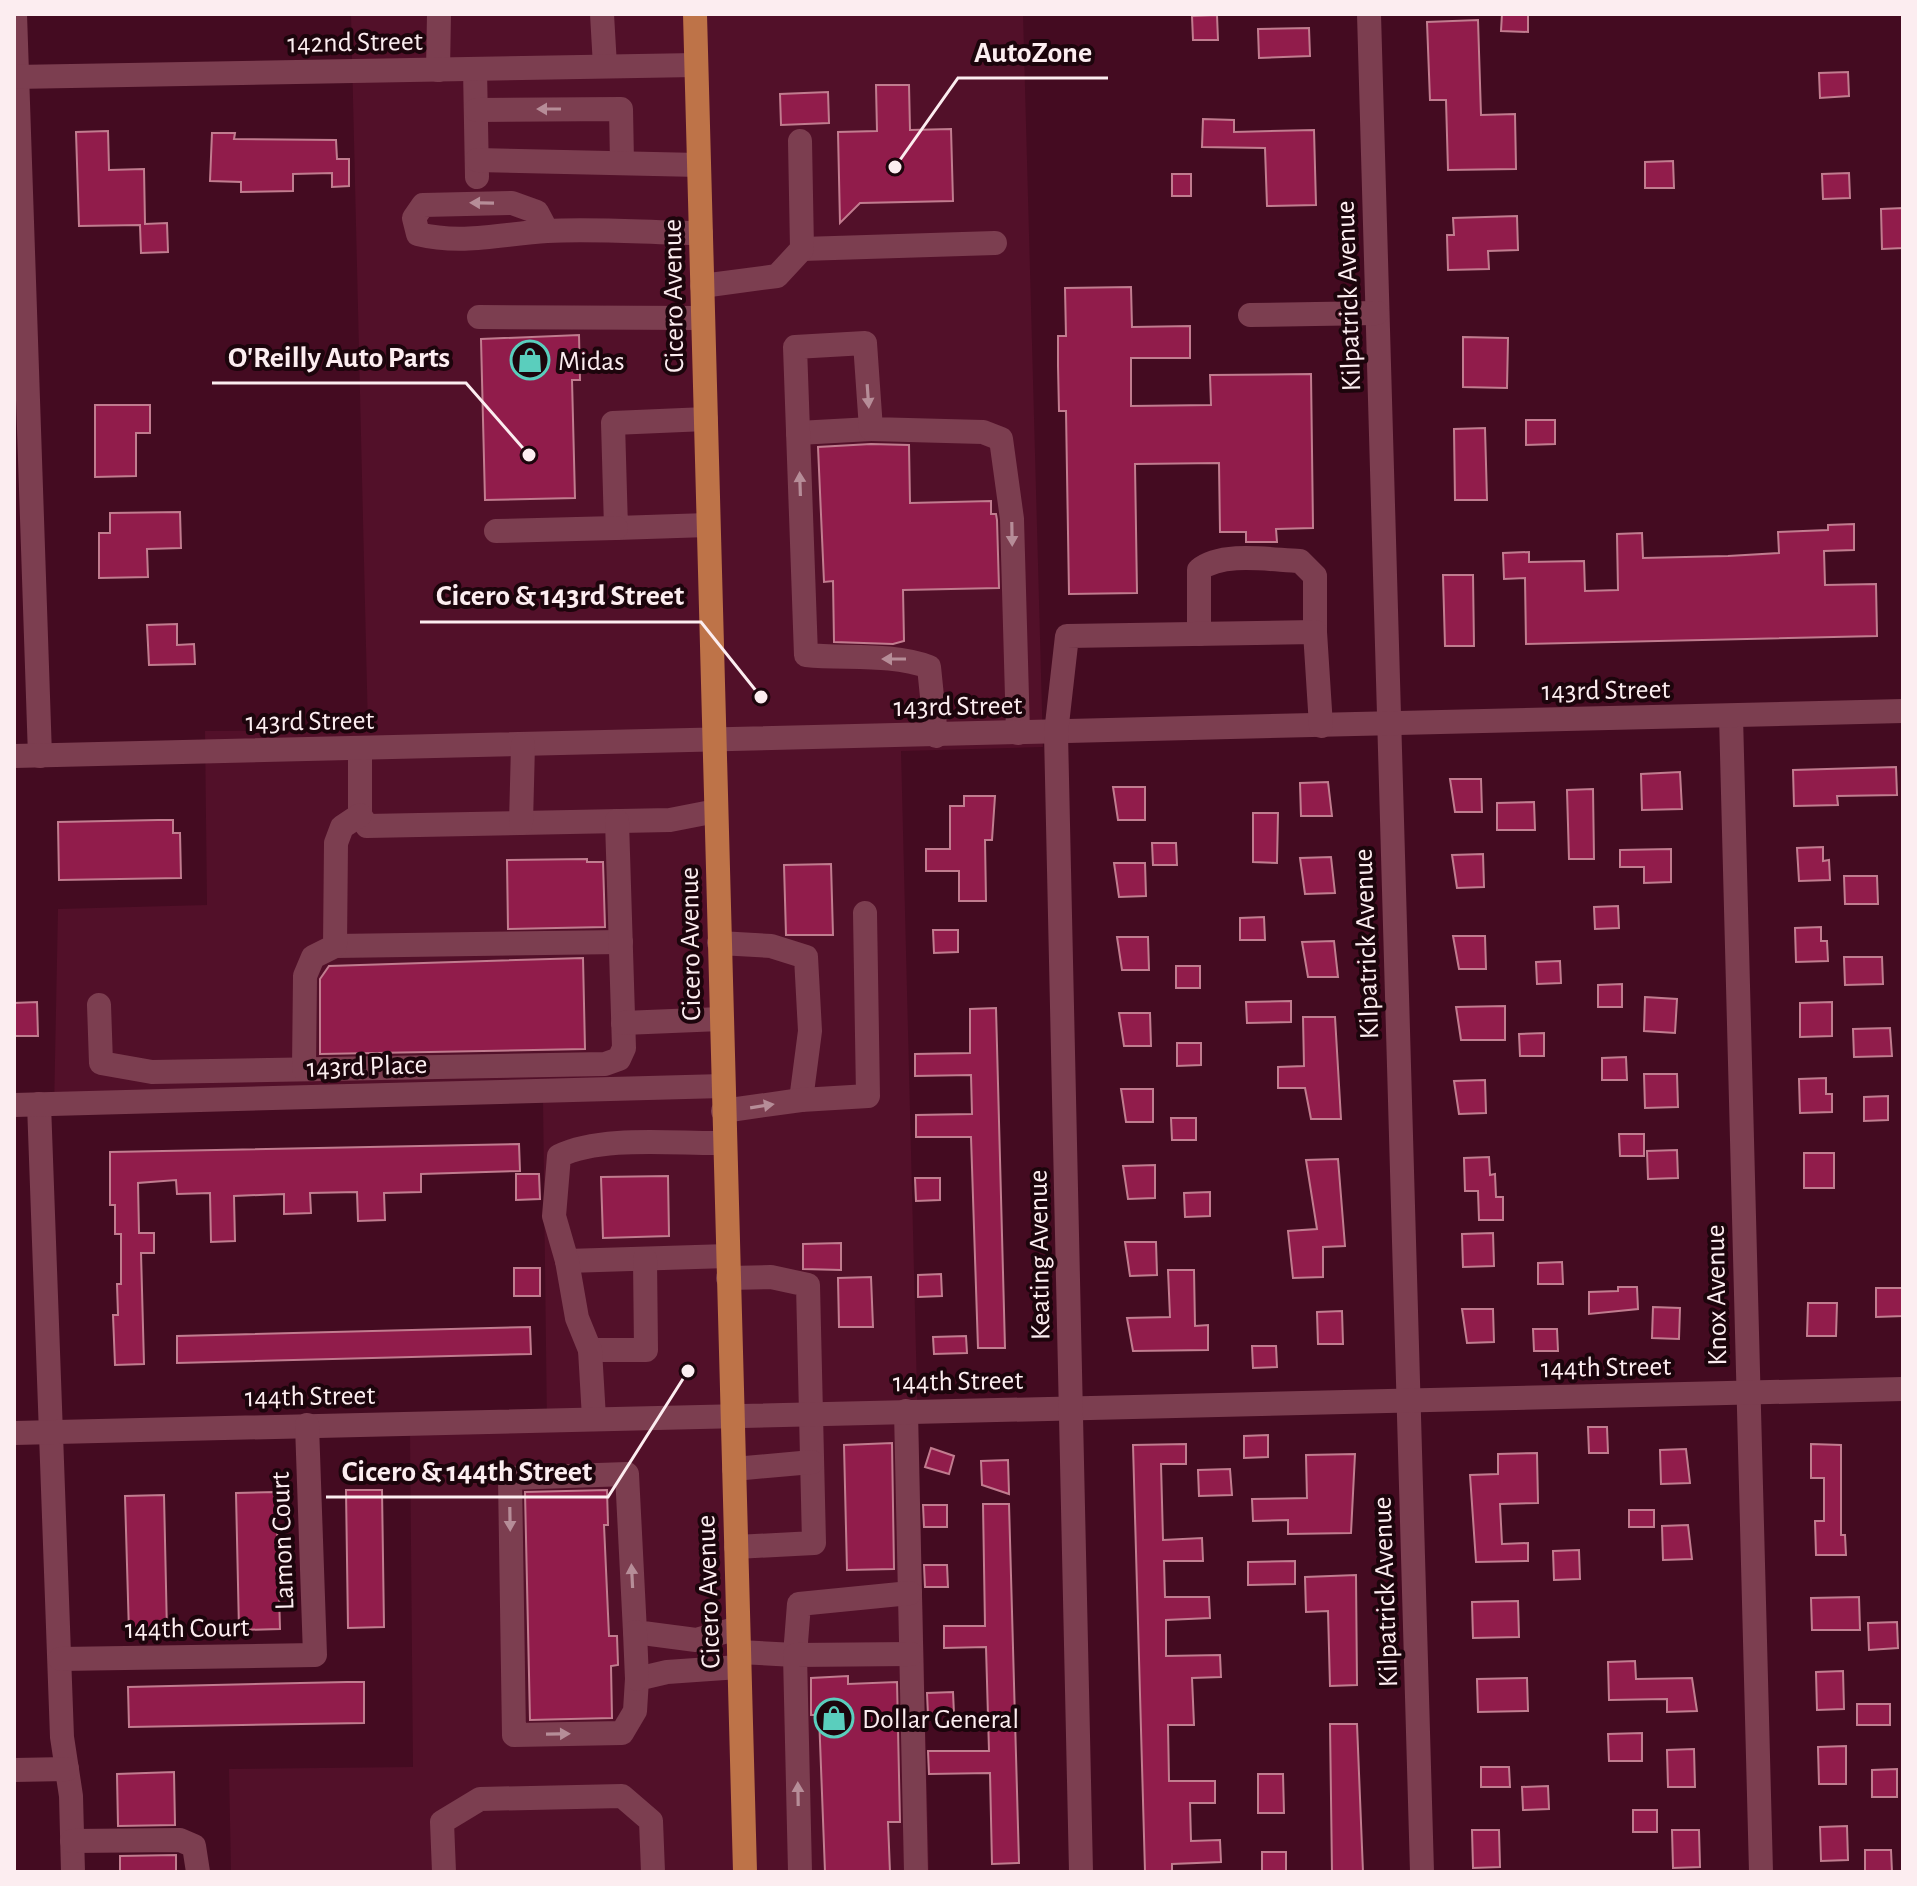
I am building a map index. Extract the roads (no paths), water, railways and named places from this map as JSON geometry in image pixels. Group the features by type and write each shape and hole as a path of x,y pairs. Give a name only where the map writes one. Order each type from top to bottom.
{"main road":[{"name":"Cicero Avenue","path":"695,14 745,1872"}],"street":[{"path":"15,14 40,756"},
{"path":"438,70 439,14"},
{"path":"602,14 605,66"},
{"name":"Kilpatrick Avenue","path":"1369,14 1422,1872"},
{"name":"142nd Street","path":"15,77 696,65"},
{"path":"475,69 477,169 622,162 699,165"},
{"path":"476,110 621,109 622,162"},
{"path":"702,286 777,276 802,249 800,141"},
{"path":"547,231 701,233"},
{"path":"802,249 995,243"},
{"path":"1250,315 1377,313"},
{"path":"479,317 703,318"},
{"path":"871,429 865,343 795,347 806,655 856,660 906,659 929,667 936,736"},
{"path":"616,528 613,423 706,419"},
{"path":"798,433 871,429 983,432 1001,439 1012,519 1018,733"},
{"path":"496,531 708,525"},
{"path":"1315,632 1199,634 1199,570 1209,562 1258,559 1300,561 1315,576 1321,726"},
{"name":"Keating Avenue","path":"1081,1872 1056,733 1067,636 1199,634"},
{"name":"143rd Street","path":"14,756 1903,711"},
{"name":"Knox Avenue","path":"1731,716 1761,1872"},
{"path":"521,823 523,745"},
{"path":"360,749 360,815 367,826 670,820 716,811"},
{"path":"335,946 336,843 342,827 360,815"},
{"path":"99,1005 101,1063 152,1072 605,1064 619,1059 624,1048 617,821"},
{"path":"723,1111 801,1100 868,1096 865,913"},
{"path":"304,1069 305,976 313,957 335,946 621,942"},
{"path":"719,943 771,946 806,957 810,1031 801,1100"},
{"path":"623,1023 721,1019"},
{"name":"143rd Place","path":"14,1105 723,1086"},
{"path":"39,1104 62,1737 73,1872"},
{"path":"594,1418 590,1350 577,1318 567,1261 554,1216 559,1156 576,1148 609,1145 724,1143"},
{"path":"567,1261 645,1259 728,1267 808,1285 814,1543 736,1547"},
{"path":"590,1350 646,1350 645,1259"},
{"name":"144th Street","path":"14,1433 811,1412 1903,1389"},
{"path":"906,1411 916,1872"},
{"name":"Lamon Court","path":"307,1425 315,1655"},
{"path":"734,1469 812,1462"},
{"path":"627,1474 637,1679 635,1711 622,1733 514,1735 510,1478 627,1474"},
{"path":"800,1872 795,1655 799,1604 910,1593"},
{"path":"635,1632 696,1640 738,1628"},
{"path":"637,1679 739,1660 795,1655 911,1654"},
{"name":"144th Court","path":"60,1659 315,1655"},
{"path":"14,1770 67,1769"},
{"path":"444,1872 442,1822 480,1799 622,1796 651,1821 653,1872"},
{"path":"72,1841 180,1840 194,1846 198,1872"}],"place":[{"name":"AutoZone","path":"895,167"},
{"name":"Midas","path":"530,360"},
{"name":"O'Reilly Auto Parts","path":"529,455"},
{"name":"Cicero & 143rd Street","path":"761,697"},
{"name":"Cicero & 144th Street","path":"688,1371"},
{"name":"Dollar General","path":"834,1718"}]}
